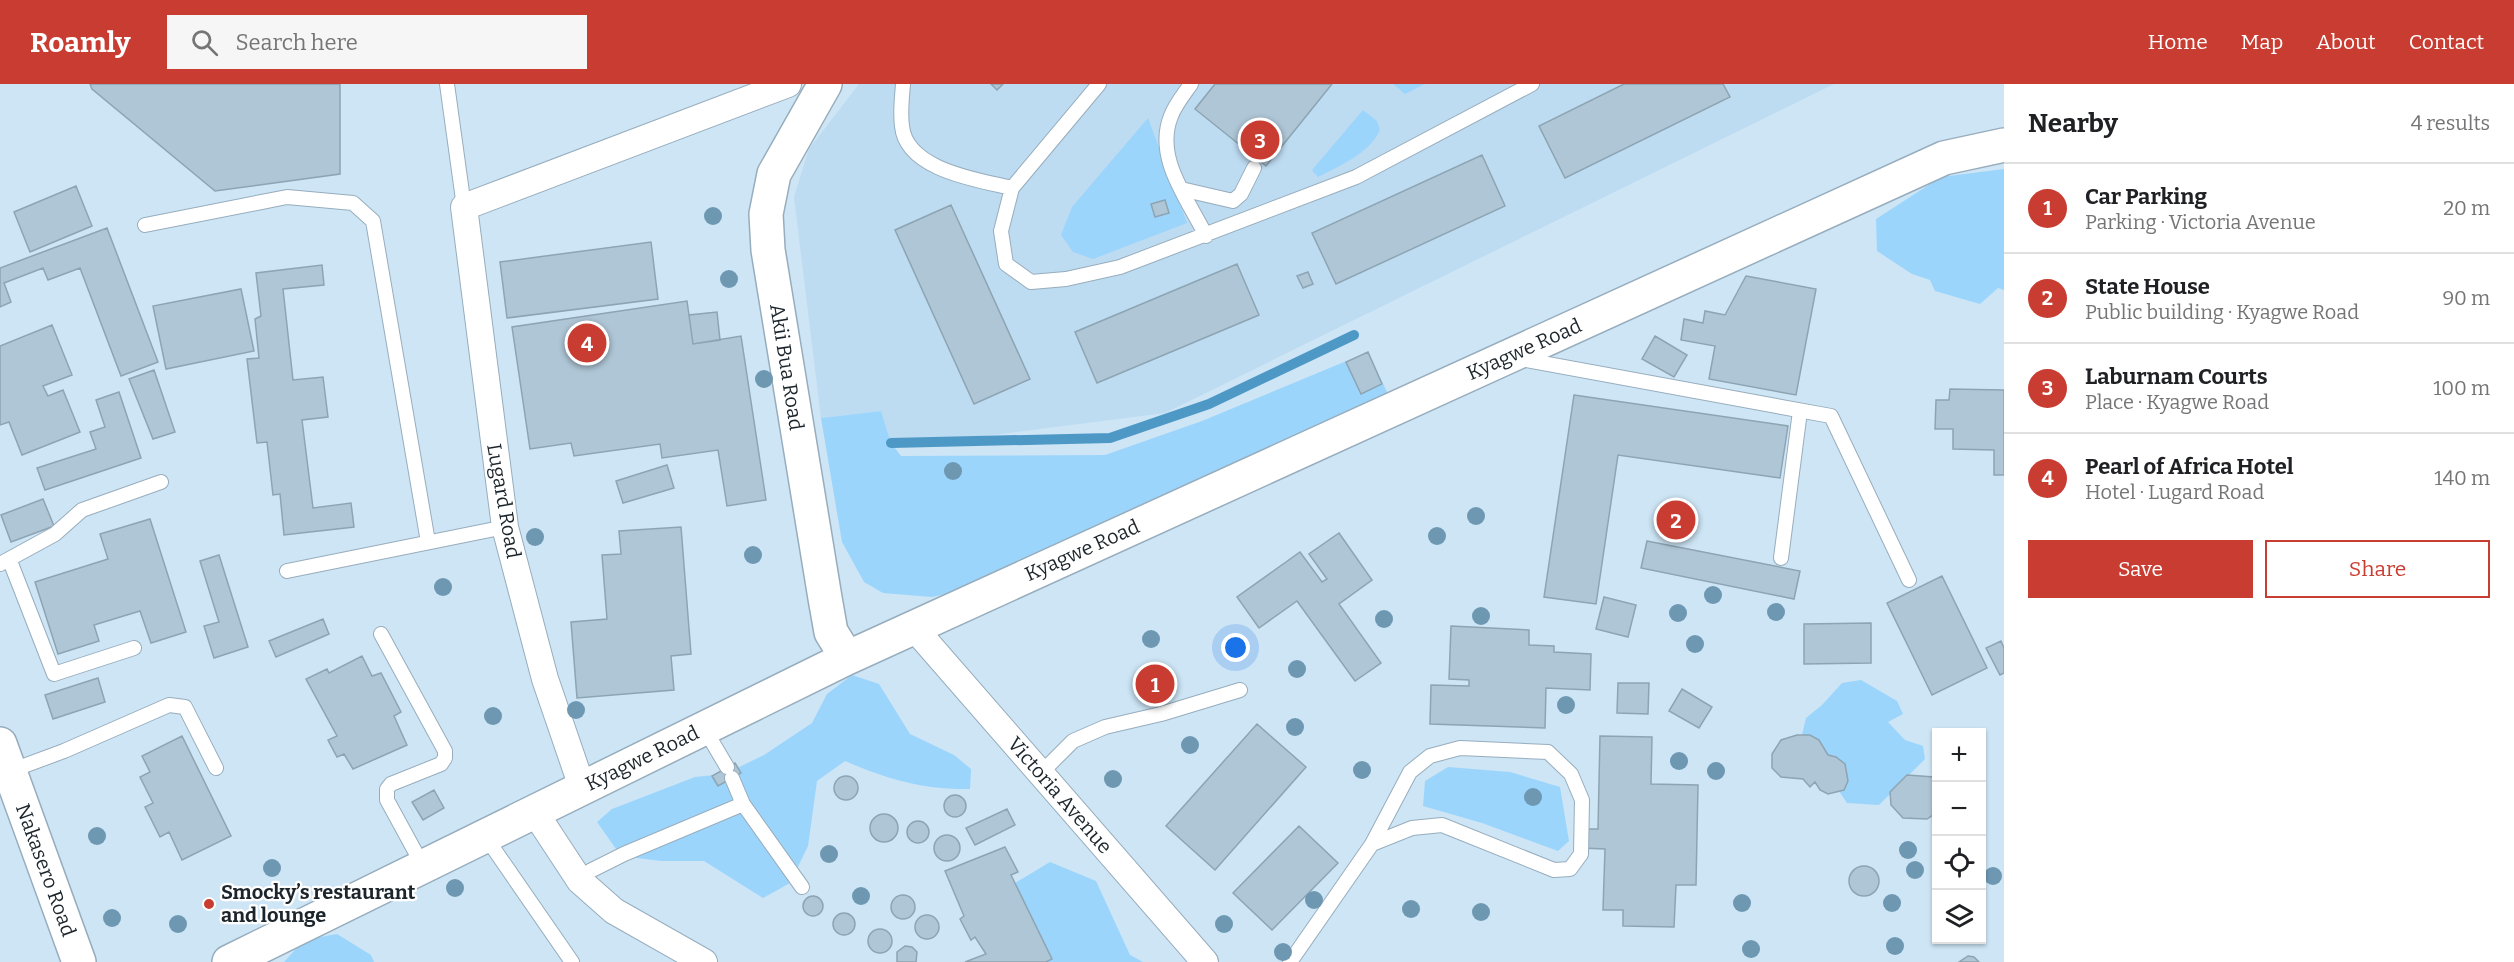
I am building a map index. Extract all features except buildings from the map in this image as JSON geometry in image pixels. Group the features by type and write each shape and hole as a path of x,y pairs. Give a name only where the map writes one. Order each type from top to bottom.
{"street":[{"path":"464,207 788,84"},
{"name":"Akii Bua Road","path":"825,84 774,174 766,214 768,250 831,632 847,658"},
{"name":"Kyagwe Road","path":"229,962 847,658 915,629 1020,578 1944,158 2004,145"},
{"name":"Lugard Road","path":"464,207 505,527 545,679 582,787"},
{"name":"Victoria Avenue","path":"915,629 1205,962"},
{"name":"Nakasero Road","path":"5,757 79,962"},
{"path":"534,811 580,881 614,912 704,962"}],"lane":[{"path":"447,84 464,207"},
{"path":"903,84 902,128 917,156 952,174 1012,188"},
{"path":"1099,84 1012,188 1001,231 1006,264 1031,282 1066,279 1120,267 1356,177 1532,84"},
{"path":"1191,84 1171,115 1165,138 1173,174 1206,236"},
{"path":"1181,189 1233,201 1241,194 1254,168"},
{"path":"145,225 287,197 352,203 373,221 428,542"},
{"path":"1506,357 1831,416 1909,580"},
{"path":"1781,558 1800,411"},
{"path":"134,648 54,674 5,563 55,534 82,510 161,482"},
{"path":"287,571 505,527"},
{"path":"381,634 445,751 445,759 441,764 391,784 387,789 387,800 423,866"},
{"path":"1041,773 1073,741 1105,727 1161,714 1240,690"},
{"path":"5,757 64,751 169,705 177,705 185,707 216,768"},
{"path":"704,728 743,804 802,887"},
{"path":"1290,962 1372,844 1410,772 1430,756 1460,748 1548,752 1571,774 1582,800 1581,854 1570,868 1554,870 1442,825 1412,828 1372,844"},
{"path":"590,871 624,854 743,804"},
{"path":"485,836 572,962"}],"shaded area":[{"path":"859,84 1834,84 1165,413 945,441 891,443 881,411 821,418 794,197 809,149"},
{"path":"1393,84 1425,84 1405,94"},
{"path":"1363,110 1377,121 1380,130 1375,138 1361,153 1318,177 1312,170"},
{"path":"1148,118 1187,223 1093,259 1073,252 1061,235 1072,207"},
{"path":"2004,169 2004,290 1998,288 1980,304 1935,291 1930,280 1912,274 1877,251 1876,219 1941,177"},
{"path":"1368,352 1388,394 1020,578 932,597 883,593 864,582 842,542 821,418 881,411 891,443 901,456 1105,455 1202,421"},
{"path":"852,675 879,684 910,734 954,755 971,769 970,789 937,788 906,782 845,761 817,781 808,846 790,883 763,898 704,861 661,861 621,856 597,822 612,809 695,777 725,774 764,755 812,723 827,694"},
{"path":"1861,680 1897,701 1903,714 1888,722 1905,740 1923,746 1925,759 1879,805 1847,803 1831,779 1799,747 1806,718 1822,705 1842,683"},
{"path":"1448,767 1510,772 1560,787 1569,841 1558,851 1482,823 1423,806 1425,781"},
{"path":"1050,862 1096,881 1130,955 1143,962 1046,962 1015,930 1002,891"},
{"path":"337,934 371,955 374,962 284,962 304,940"}],"waterway":[{"path":"891,443 1110,438 1209,404 1354,335"}],"place":[{"name":"Laburnam Courts","path":"1260,140"},
{"name":"Pearl of Africa Hotel","path":"587,343"},
{"name":"State House","path":"1676,520"},
{"name":"Car Parking","path":"1155,684"},
{"name":"Smocky’s restaurant and lounge","path":"209,904"}]}
